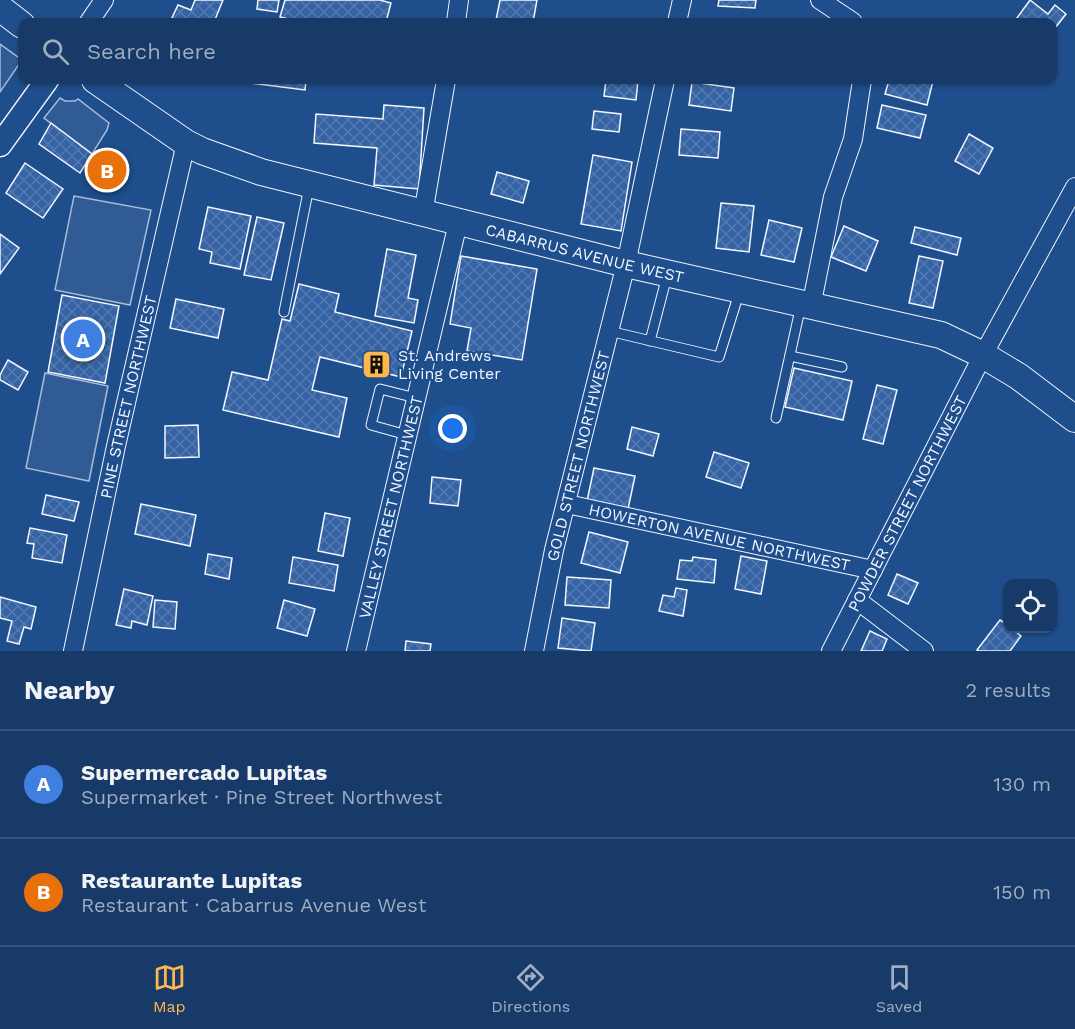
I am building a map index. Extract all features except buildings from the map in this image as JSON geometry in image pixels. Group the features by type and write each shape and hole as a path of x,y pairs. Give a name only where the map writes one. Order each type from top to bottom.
{"main road":[{"path":"0,8 18,22"},
{"name":"CABARRUS AVENUE WEST","path":"101,84 186,143 261,172 626,264 941,335 983,355 1018,376 1075,419"}],"street":[{"path":"91,18 104,0"},
{"path":"457,18 459,0"},
{"path":"678,18 682,0"},
{"path":"820,0 847,18"},
{"path":"0,145 44,84"},
{"path":"423,214 445,84"},
{"name":"GOLD STREET NORTHWEST","path":"534,651 554,550 626,264 664,84"},
{"path":"806,306 833,197 853,139 861,84"},
{"name":"PINE STREET NORTHWEST","path":"73,651 116,446 186,143"},
{"name":"POWDER STREET NORTHWEST","path":"831,651 983,355 1075,187"},
{"name":"VALLEY STREET NORTHWEST","path":"356,651 458,223"},
{"name":"HOWERTON AVENUE NORTHWEST","path":"567,504 873,570"},
{"path":"857,600 924,651"}],"lane":[{"path":"284,312 309,185"},
{"path":"650,341 668,274"},
{"path":"609,331 719,357 740,290"},
{"path":"776,418 790,356 806,306"},
{"path":"790,356 842,367"},
{"path":"407,435 370,425 380,389 416,398"}],"shaded area":[{"path":"0,44 18,57 18,66 0,92"},
{"path":"60,98 65,101 78,99 109,123 92,154 44,118"},
{"path":"74,196 151,210 130,305 55,290"},
{"path":"45,373 108,386 89,481 26,468"}],"place":[{"name":"Restaurante Lupitas","path":"107,170"},
{"name":"Supermercado Lupitas","path":"83,339"},
{"name":"St. Andrews Living Center","path":"377,364"}]}
